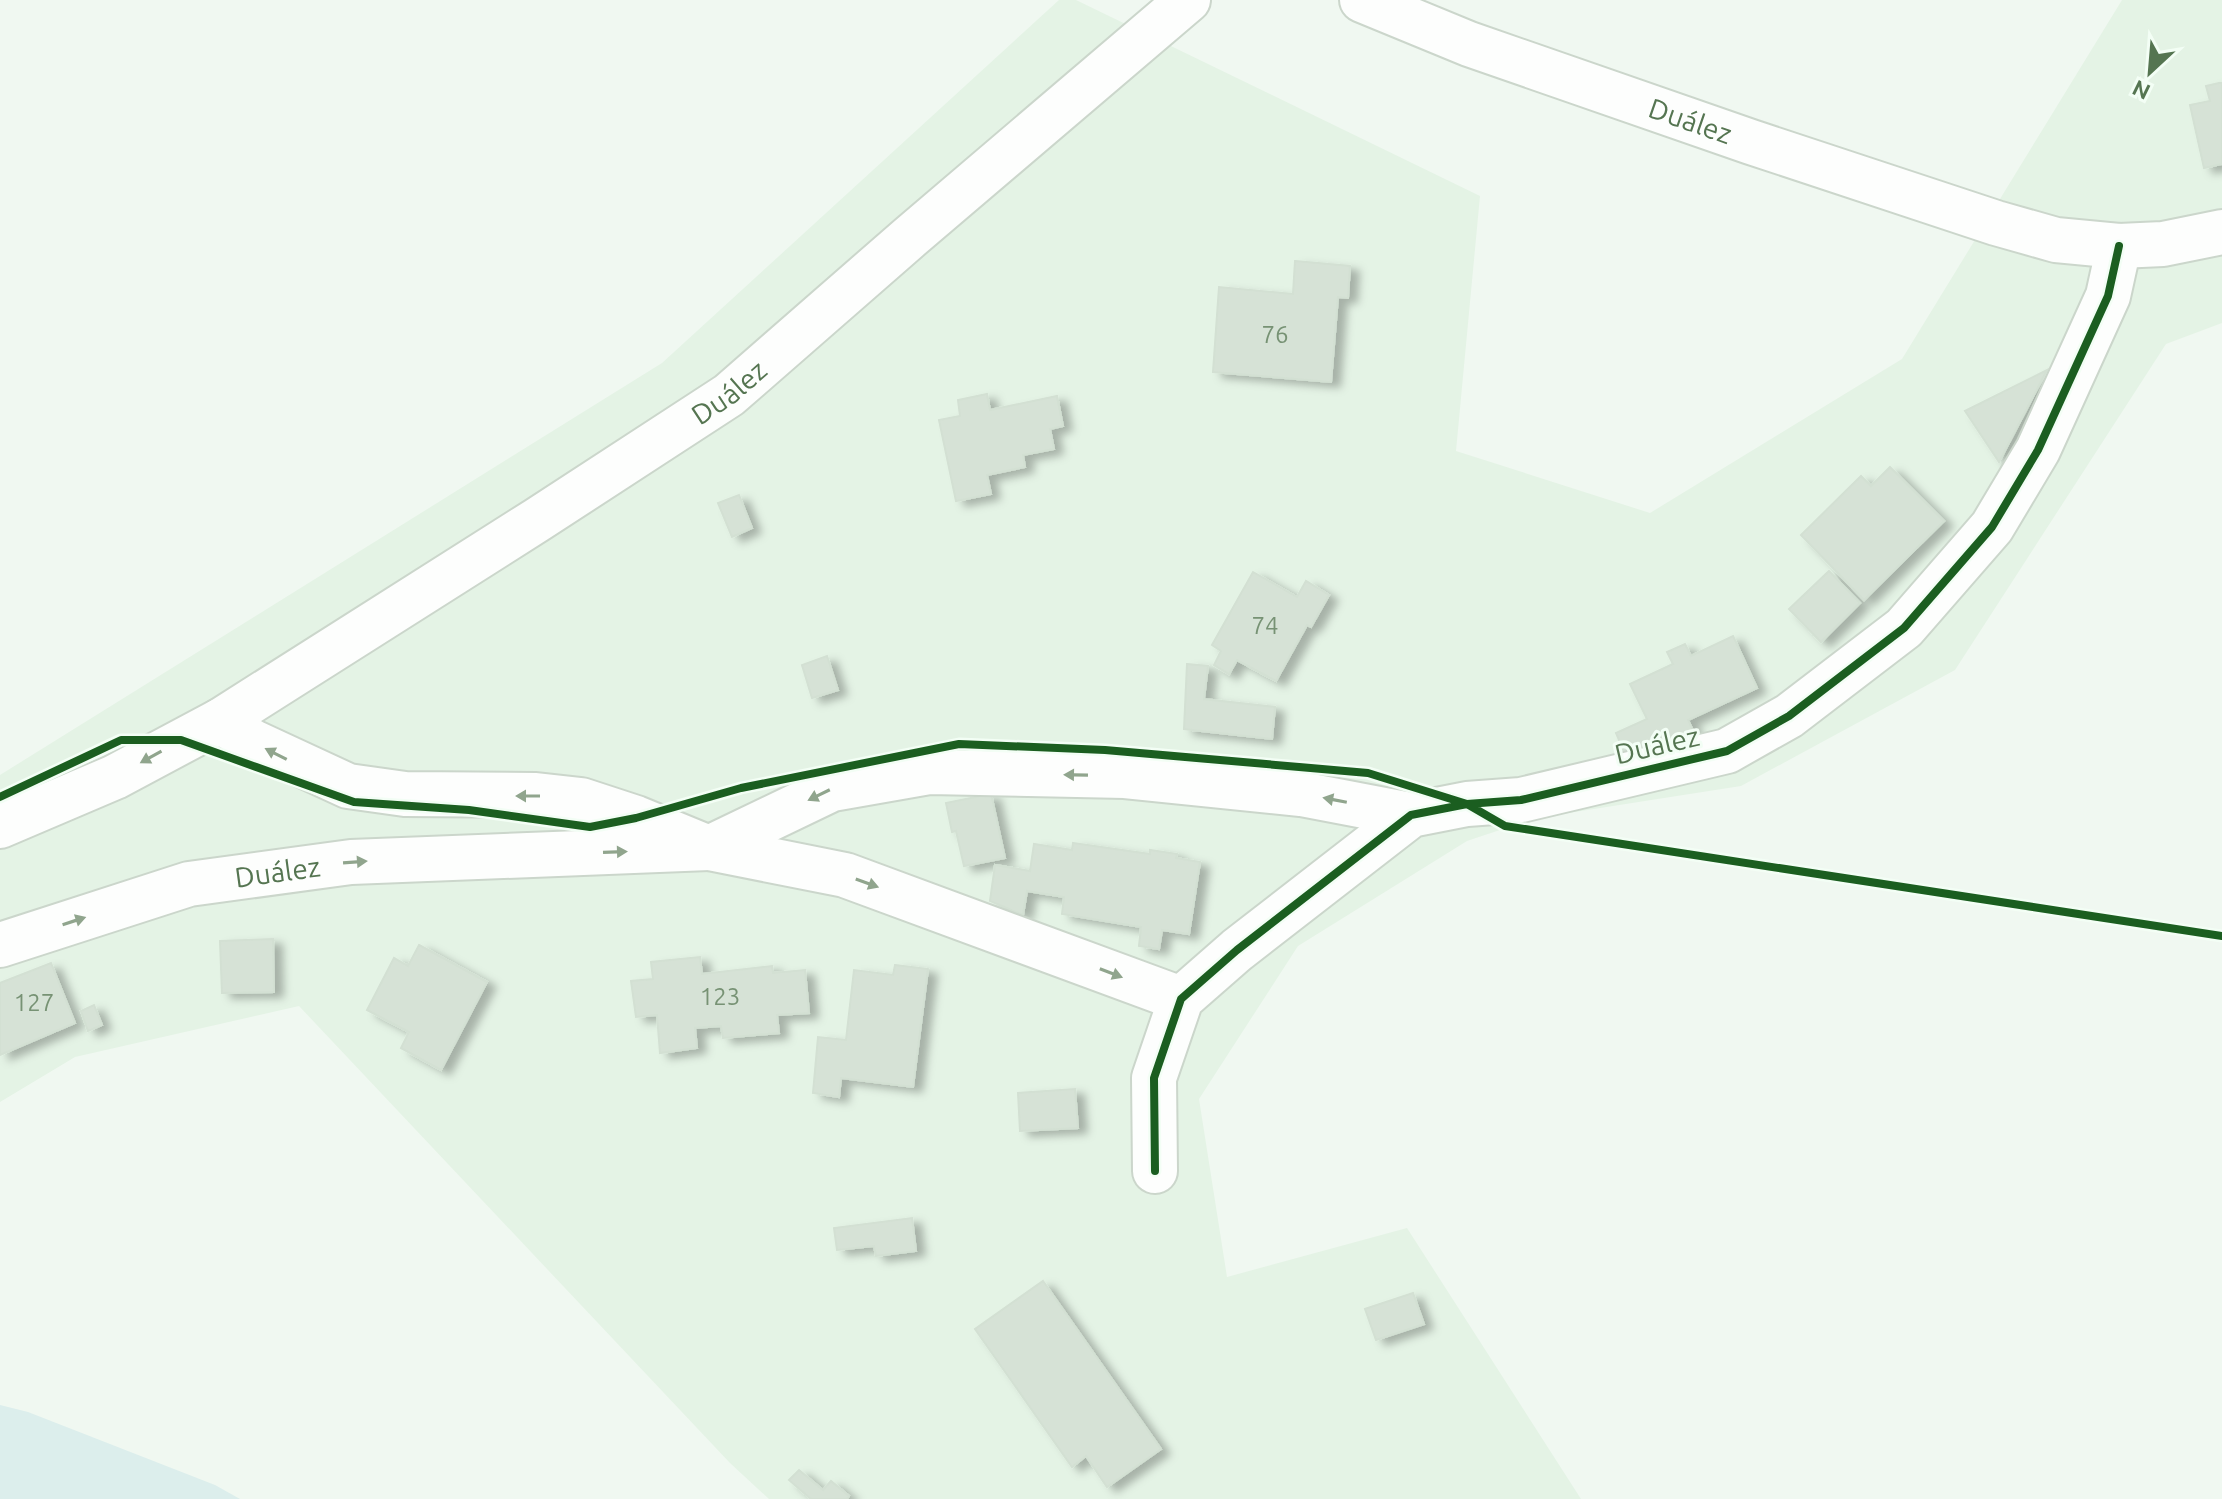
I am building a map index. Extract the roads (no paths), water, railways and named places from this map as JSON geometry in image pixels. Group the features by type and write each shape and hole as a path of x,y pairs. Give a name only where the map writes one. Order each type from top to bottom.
{"street":[{"name":"Duález","path":"0,826 115,777 220,721 729,395 1188,0"},
{"name":"Duález","path":"1362,0 1469,44 1751,142 2056,240 2119,246 2163,244 2222,232"},
{"name":"Duález","path":"0,945 189,884 351,862 709,848 832,789 929,772 1125,776 1301,794 1411,815 1467,804 1521,800 1727,751 1789,716 1904,628 1992,527 2038,450 2108,296 2119,246"},
{"name":"Duález","path":"220,721 285,759 348,786 405,794 536,795 581,800 636,818 709,848 845,875 1181,999"},
{"name":"Duález","path":"1155,1171 1154,1078 1181,999 1237,950 1411,815"}]}
